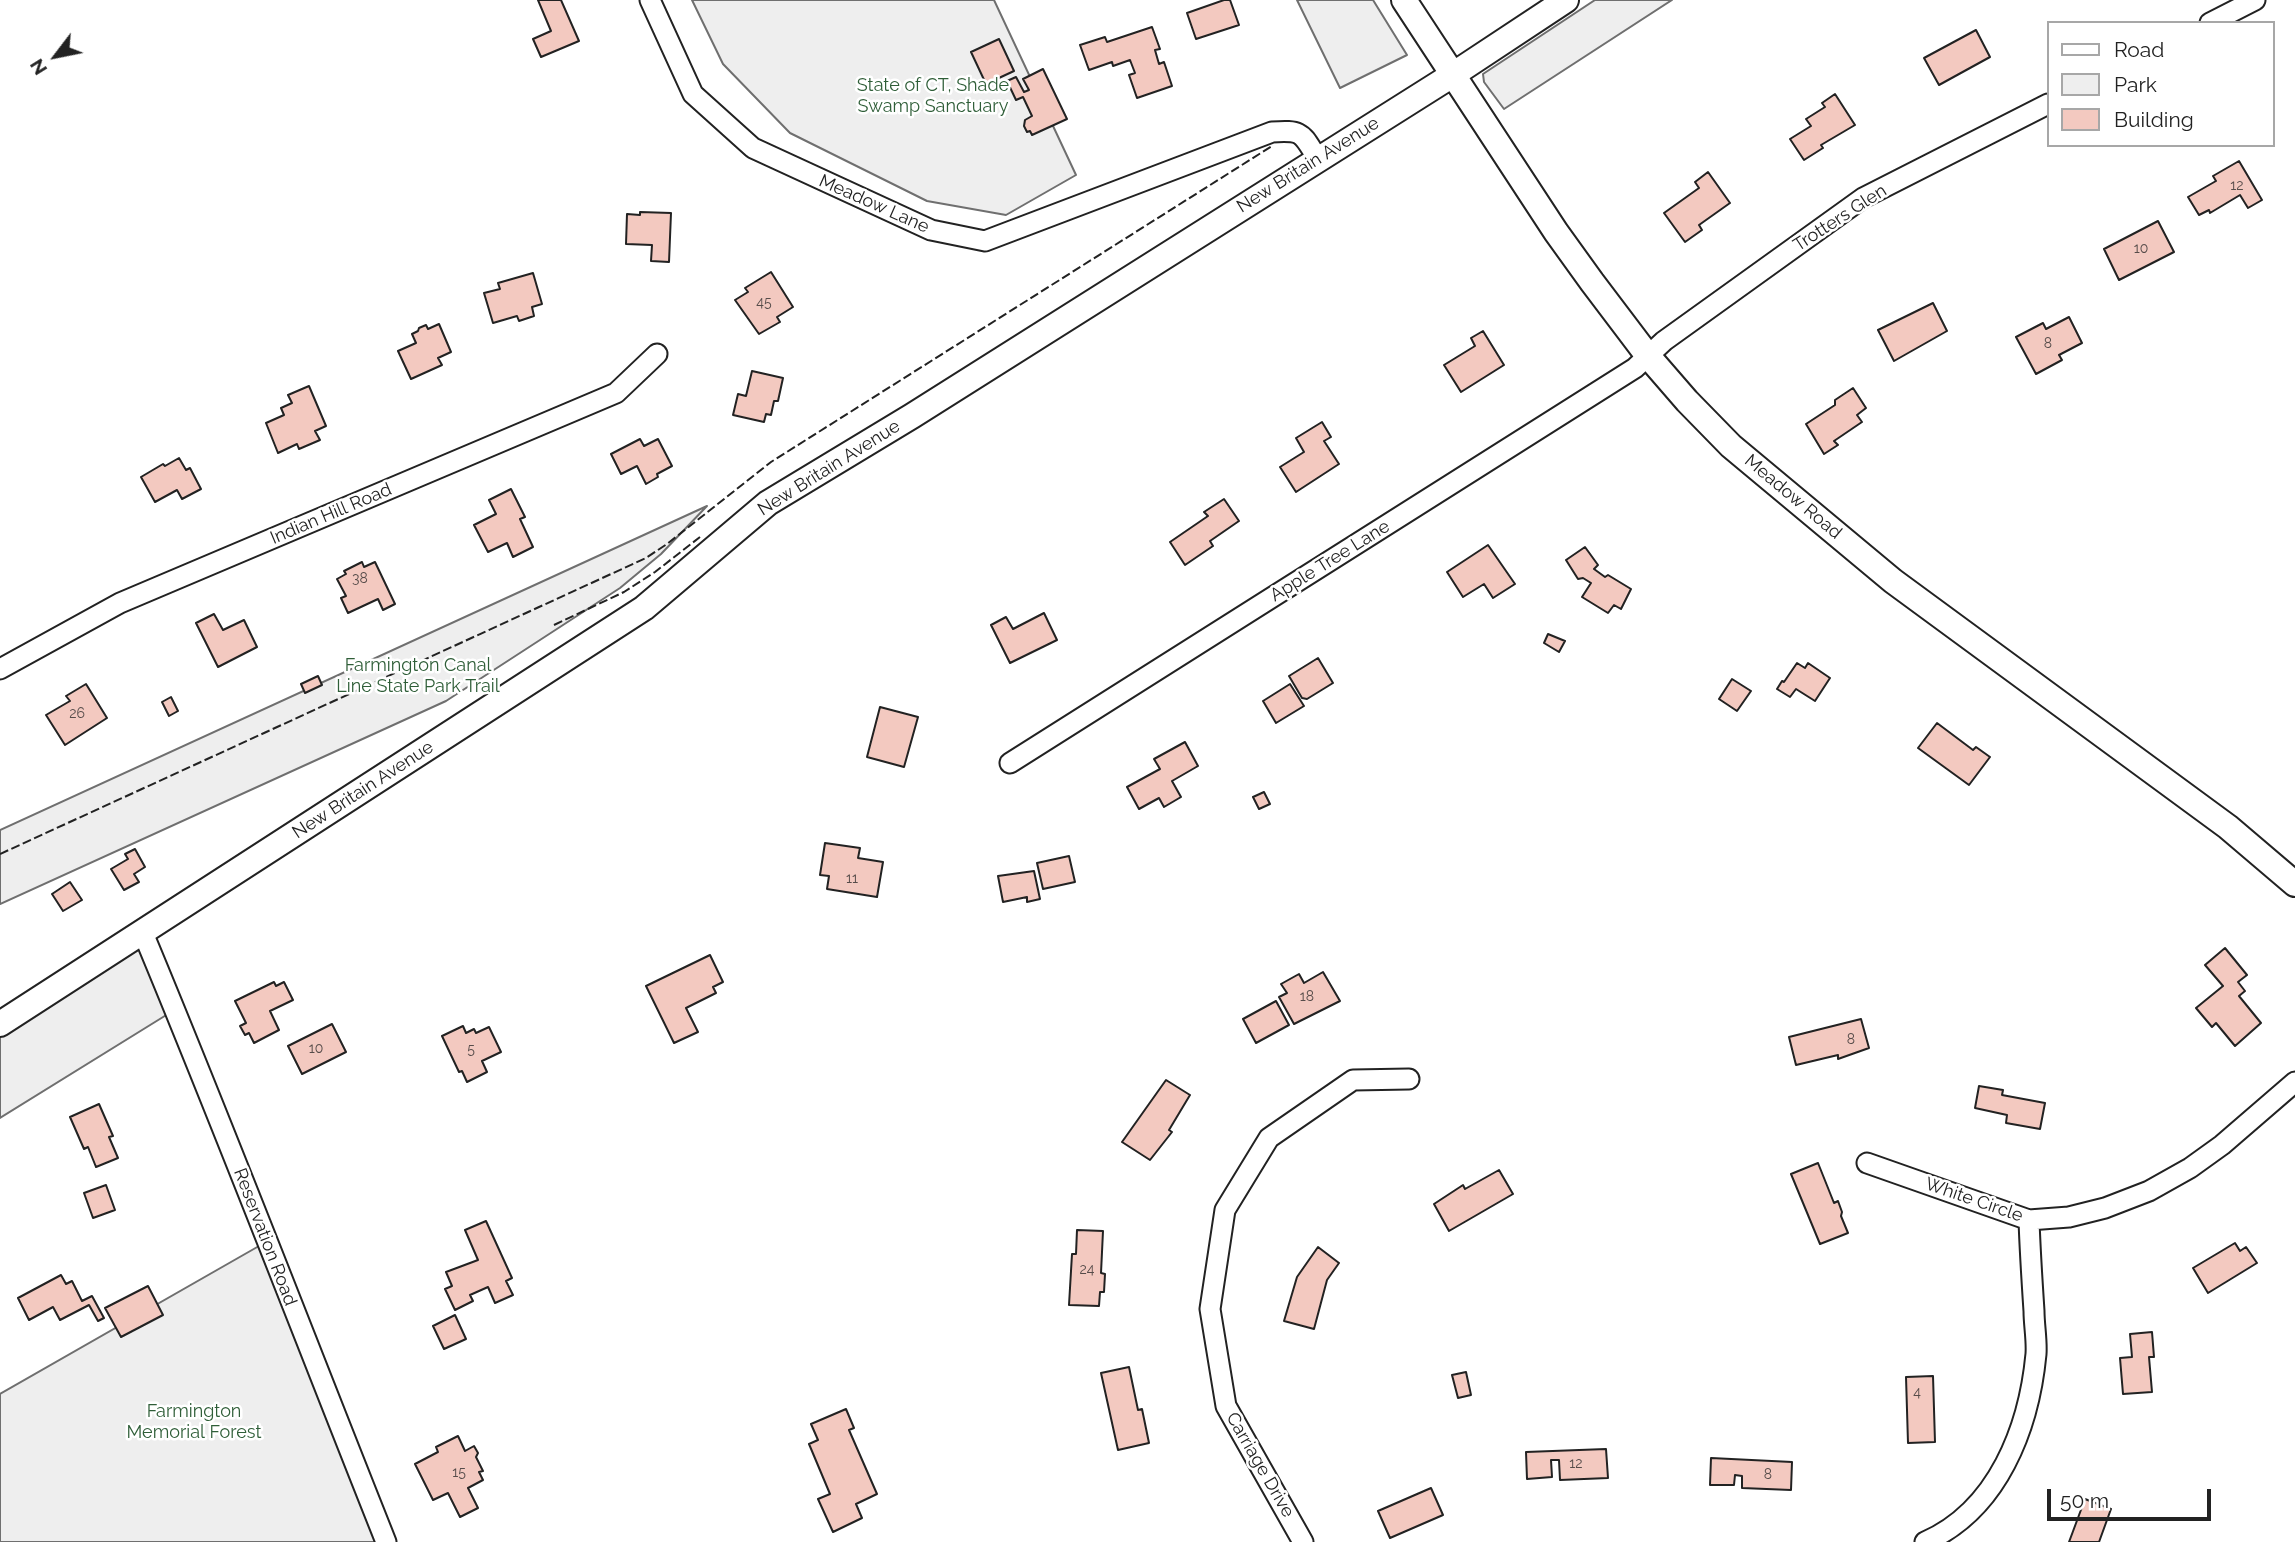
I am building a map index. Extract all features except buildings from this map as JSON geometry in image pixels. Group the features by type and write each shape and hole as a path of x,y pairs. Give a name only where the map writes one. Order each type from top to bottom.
{"street":[{"name":"Meadow Lane","path":"650,0 694,94 753,148 931,230 985,241 1272,132 1295,130 1304,136 1318,159"},
{"name":"Meadow Road","path":"1404,0 1556,232 1648,356 1731,446 1893,581 2228,827 2295,884"},
{"name":"New Britain Avenue","path":"0,1024 644,608 768,503 912,416 1454,75 1566,0"},
{"path":"2214,21 2255,0"},
{"name":"Trotters Glen","path":"1648,356 1664,341 1863,198 2046,105"},
{"name":"Indian Hill Road","path":"0,670 120,603 616,393 657,354"},
{"name":"Apple Tree Lane","path":"1010,763 1635,368 1648,356"},
{"name":"Reservation Road","path":"143,933 184,1029 386,1542"},
{"name":"Carriage Drive","path":"1303,1542 1226,1406 1210,1309 1225,1210 1269,1138 1353,1080 1409,1079"},
{"name":"White Circle","path":"1867,1163 2029,1220 2068,1217 2105,1208 2150,1191 2190,1168 2222,1145 2295,1082"},
{"path":"1925,1542 1965,1517 1990,1489 2012,1453 2026,1406 2036,1353 2029,1220"}],"green space":[{"name":"State of CT, Shade Swamp Sanctuary","path":"692,0 994,0 1076,175 1006,215 927,201 790,133 723,64"},
{"path":"1297,0 1373,0 1407,55 1340,88"},
{"path":"1595,0 1672,0 1504,109 1484,82 1483,74"},
{"name":"Farmington Canal Line State Park Trail","path":"707,506 661,554 620,588 446,701 0,904 0,830"},
{"path":"143,933 176,1009 0,1118 0,1024"},
{"name":"Farmington Memorial Forest","path":"266,1242 386,1542 0,1542 0,1394"}],"fence":[{"path":"0,854 646,558 771,462 1272,146"},
{"path":"554,625 624,592 700,537"}]}
